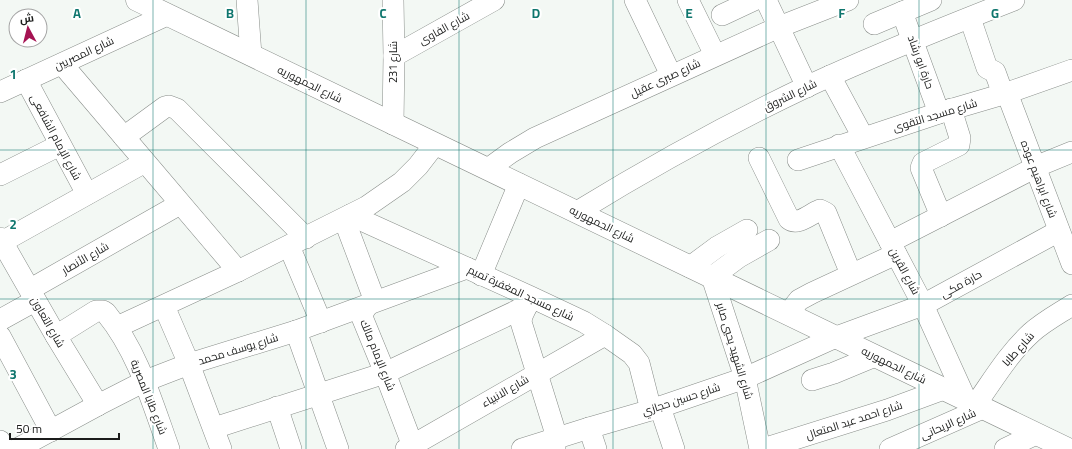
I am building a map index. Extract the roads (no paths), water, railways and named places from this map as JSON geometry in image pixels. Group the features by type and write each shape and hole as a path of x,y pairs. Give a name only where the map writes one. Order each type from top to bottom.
{"main road":[{"name":"شارع الجمهوريه","path":"137,0 1068,449"}],"street":[{"path":"247,0 251,55"},
{"name":"شارع 231","path":"392,0 394,56 393,124"},
{"name":"شارع الفاوى","path":"394,56 494,0"},
{"path":"636,0 671,75"},
{"path":"688,0 716,55"},
{"path":"722,15 754,0"},
{"path":"766,0 807,87"},
{"name":"شارع صبرى عقيل","path":"488,169 510,153 535,138 779,27 848,0"},
{"path":"874,24 931,0"},
{"name":"شارع الشروق","path":"577,212 631,179 697,142 807,87 913,40 1014,0"},
{"name":"حارة ابو رشاد","path":"902,12 945,111 960,138 959,145 923,163 921,168 941,216"},
{"name":"شارع المصريين","path":"0,92 168,15"},
{"name":"شارع ابراهيم عوده","path":"970,18 987,68 995,72 1005,94 1072,264"},
{"path":"62,64 238,272"},
{"name":"شارع مسجد التقوى","path":"798,160 863,137 1005,94 1072,70"},
{"path":"830,76 863,137"},
{"name":"شارع الإمام الشافعى","path":"26,80 87,194"},
{"path":"124,137 165,107 173,107 182,114 297,242 320,322"},
{"path":"116,327 238,272 366,207 402,182 418,166 435,144"},
{"path":"0,175 60,145"},
{"name":"شارع القرين","path":"839,145 975,404"},
{"path":"788,314 799,300 812,292 851,274 941,216 1035,168 1072,152"},
{"path":"759,158 791,221 799,221 820,210 826,213 851,274"},
{"path":"1,241 145,162"},
{"path":"474,271 519,184"},
{"name":"شارع الأنصار","path":"0,320 29,304 32,299 33,289 36,286 180,204"},
{"name":"شارع مسجد المغفرة تميم","path":"347,217 474,271 529,302 584,322 632,354 639,362 656,409 674,449"},
{"name":"شارع الإمام مالك","path":"347,217 374,296 362,312 362,317 385,372 411,448"},
{"path":"690,267 717,247 748,230"},
{"name":"حارة مكى","path":"836,337 923,305 1059,231"},
{"path":"712,277 739,257 769,240"},
{"name":"شارع التعاون","path":"1,241 98,405"},
{"name":"شارع يوسف محمد","path":"17,449 145,381 189,364 296,331 368,305 474,271"},
{"name":"شارع الشهيد يحيي صابر","path":"712,277 745,378 760,449"},
{"path":"214,428 385,372 529,302"},
{"path":"529,302 521,318 521,322 554,428 555,444"},
{"name":"شارع طابا","path":"975,404 1005,362 1022,342 1042,324 1072,305"},
{"path":"164,306 189,364 221,449"},
{"name":"شارع طابا المصرية","path":"56,336 96,311 99,310 106,313 116,327 145,381 170,449"},
{"path":"296,331 338,449"},
{"name":"شارع الانبياء","path":"411,448 537,373 605,335"},
{"path":"0,336 51,431"},
{"name":"شارع حسين حجازي","path":"522,449 555,444 588,428 656,409 745,378 836,337"},
{"path":"812,380 876,356"},
{"name":"شارع احمد عبد المتعال","path":"763,449 887,410 944,389"},
{"name":"شارع الريحانى","path":"890,449 975,404"},
{"path":"277,407 291,449"},
{"path":"588,428 596,449"},
{"path":"1005,449 1036,434"},
{"path":"0,441 4,449"},
{"path":"1068,449 1072,445"}]}
